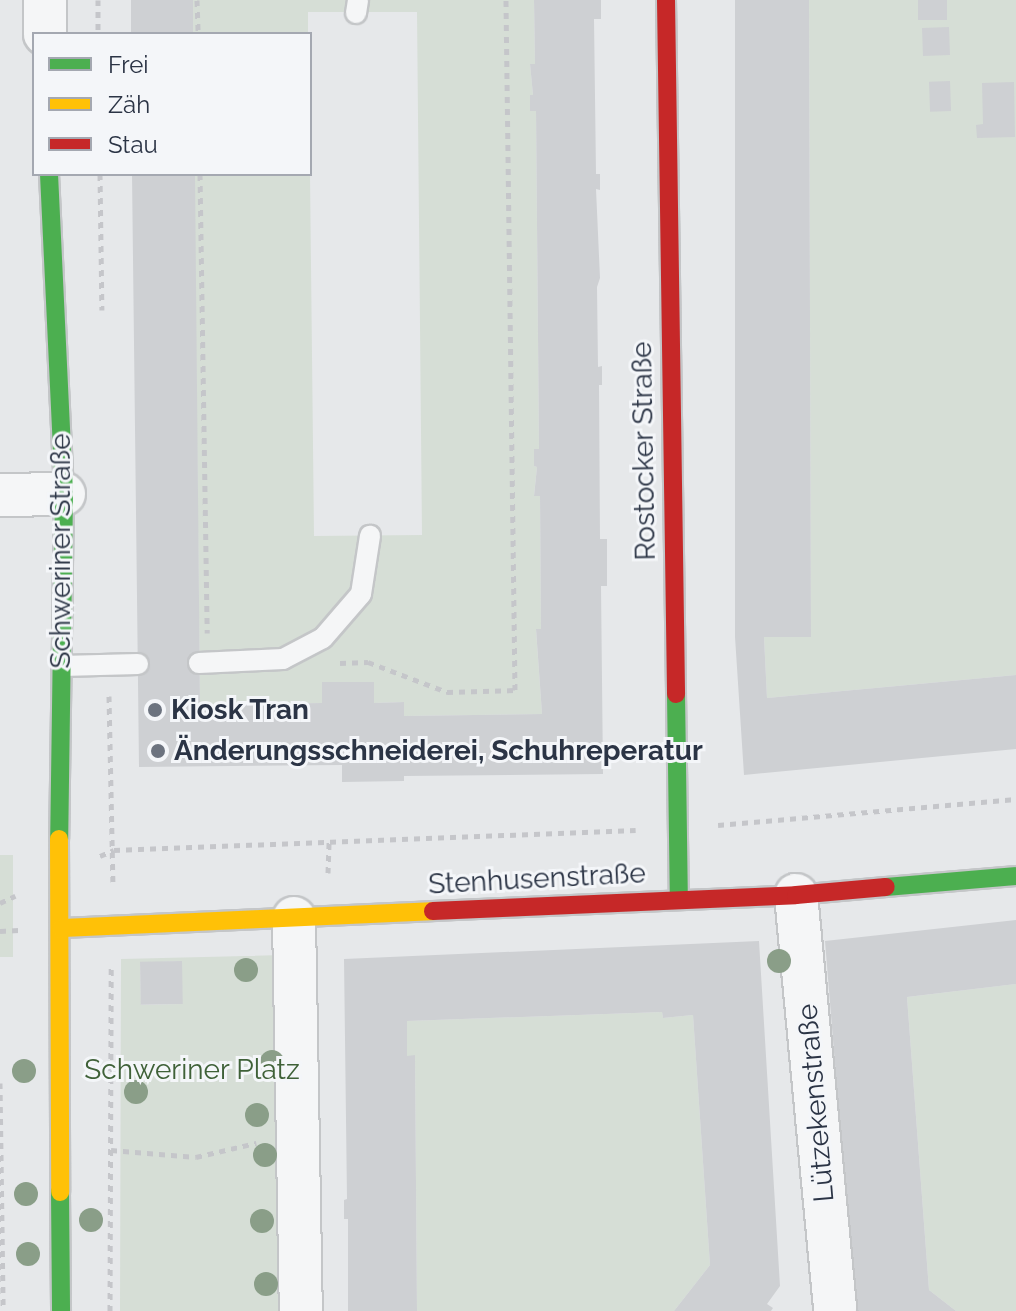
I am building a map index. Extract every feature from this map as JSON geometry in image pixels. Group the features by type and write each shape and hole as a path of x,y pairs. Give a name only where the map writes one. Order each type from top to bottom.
{"street":[{"path":"45,0 45,32"},
{"name":"Rostocker Straße","path":"666,0 679,900"},
{"name":"Schweriner Straße","path":"49,176 64,494 61,928"},
{"path":"0,495 64,494"},
{"name":"Stenhusenstraße","path":"61,928 796,895 1016,876"},
{"name":"Lützekenstraße","path":"796,895 835,1311"},
{"path":"294,918 301,1311"},
{"path":"61,928 61,1311"}],"lane":[{"path":"203,663 283,659 323,638 361,594 370,536"},
{"path":"62,666 138,664"}],"path":[{"path":"98,0 98,32"},
{"path":"197,0 198,32"},
{"path":"327,663 368,662 447,692 515,690 506,0"},
{"path":"100,176 102,316"},
{"path":"200,176 203,663"},
{"path":"109,664 114,850 110,1311"},
{"path":"0,903 114,850 677,828 1016,799"},
{"path":"0,1083 3,1311"},
{"path":"111,1150 196,1157 243,1147 288,1132 298,1124"}],"green space":[{"path":"193,0 534,0 535,64 530,64 533,95 530,95 531,111 536,111 539,449 534,450 534,466 537,467 534,495 540,496 541,629 536,630 542,714 404,716 404,702 374,703 373,682 322,682 322,703 200,705 194,176 310,176 314,536 422,535 417,12 308,12 308,32 192,32"},
{"path":"809,0 1016,0 1016,675 767,698 764,637 811,636"},
{"path":"0,855 13,855 13,957 0,957"},
{"name":"Schweriner Platz","path":"284,955 292,1311 120,1311 121,959","holes":["181,961 182,1004 141,1005 140,963"]},
{"path":"1016,984 1016,1311 956,1311 929,1290 907,997"},
{"path":"662,1012 663,1018 693,1015 710,1265 674,1311 417,1311 415,1056 407,1056 407,1021"}],"building":[{"path":"131,0 193,0 193,32 131,32"},
{"path":"534,0 601,0 601,19 594,19 596,174 600,174 600,190 596,189 600,278 597,287 598,367 602,366 602,385 599,385 600,539 607,539 607,586 601,586 603,774 404,776 404,781 342,782 342,765 139,767 132,176 195,176 200,705 322,703 322,682 374,682 374,703 404,702 404,716 542,714 536,629 541,629 540,496 534,496 537,467 534,466 534,449 539,449 536,111 530,111 530,95 533,95 530,64 535,64"},
{"path":"735,0 809,0 811,637 764,637 767,698 1016,675 1016,749 744,775 735,637"},
{"path":"918,0 947,0 947,20 918,20"},
{"path":"949,27 950,55 923,56 922,28"},
{"path":"950,81 951,111 930,112 929,82"},
{"path":"1014,82 1015,137 977,138 976,125 983,124 982,83"},
{"path":"1016,920 1016,984 907,997 929,1290 956,1311 855,1311 825,941"},
{"path":"759,941 780,1286 767,1304 773,1308 771,1311 674,1311 710,1265 693,1015 663,1018 662,1012 407,1021 407,1056 415,1055 417,1311 348,1311 348,1219 344,1219 344,1200 347,1199 344,959"},
{"path":"182,961 183,1004 141,1005 140,962"}],"traffic: fast":[{"path":"49,176 64,494 59,839"},
{"path":"676,694 679,900"},
{"path":"886,887 1016,876"},
{"path":"60,1192 61,1311"}],"traffic: slow":[{"path":"59,839 60,1192"},
{"path":"61,928 433,911"}],"traffic: jam":[{"path":"666,0 676,694"},
{"path":"433,911 796,895 886,887"}],"place":[{"name":"Kiosk Tran","path":"155,710"},
{"name":"Änderungsschneiderei, Schuhreperatur","path":"158,751"}]}
